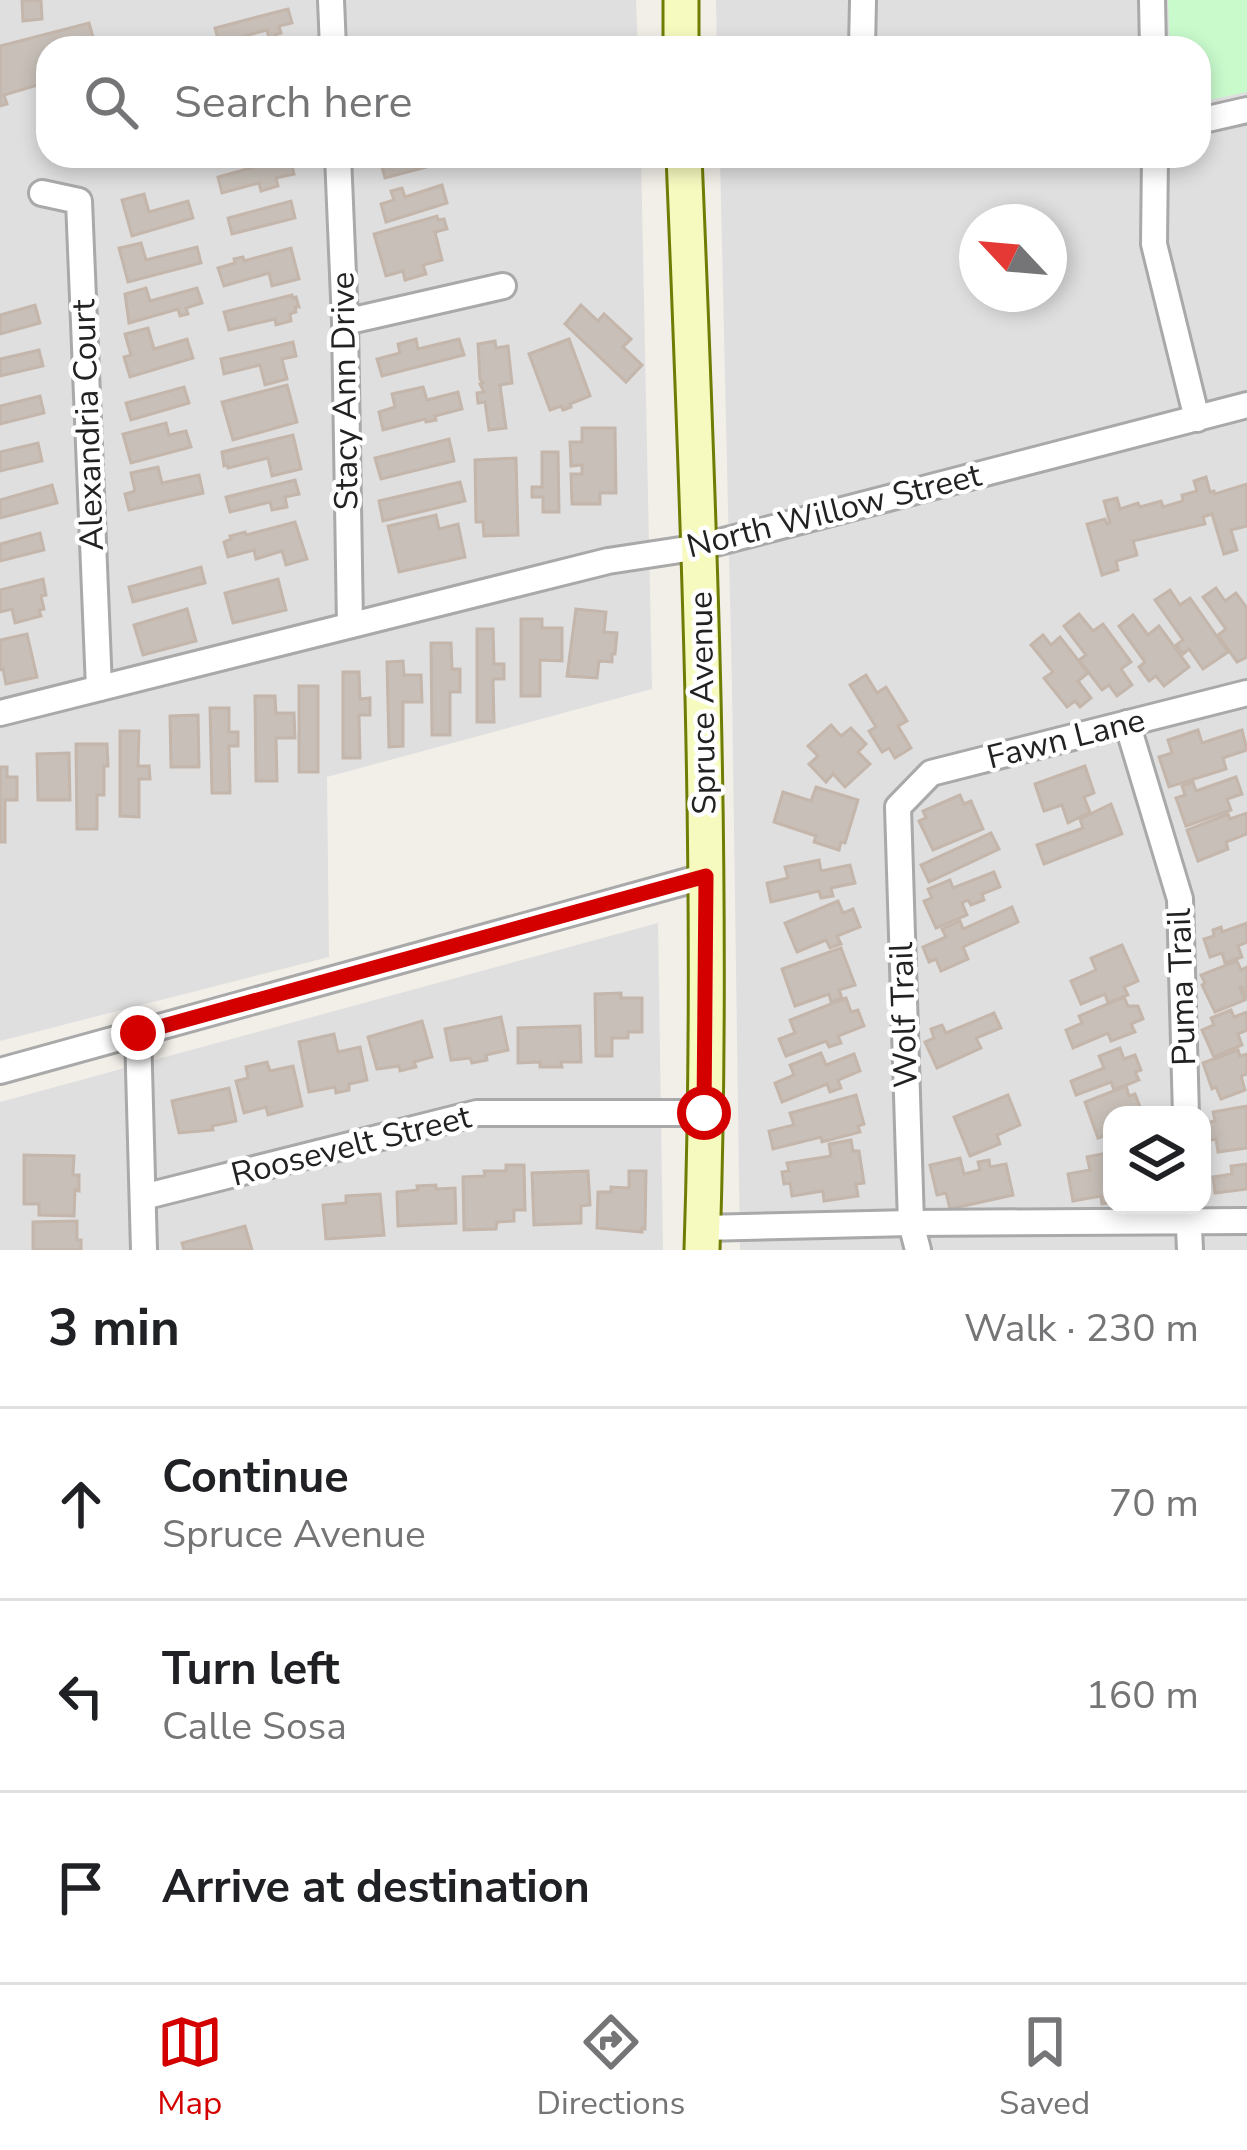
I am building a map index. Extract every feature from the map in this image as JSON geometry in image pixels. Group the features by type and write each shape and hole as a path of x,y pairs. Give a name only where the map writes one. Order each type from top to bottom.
{"main road":[{"path":"681,0 681,36"},
{"name":"Spruce Avenue","path":"684,168 700,547 706,876 702,1239"}],"street":[{"path":"332,0 333,36"},
{"path":"862,36 863,0"},
{"path":"1152,0 1153,36"},
{"path":"1211,118 1247,110"},
{"name":"Stacy Ann Drive","path":"339,168 350,625"},
{"path":"1155,168 1154,244 1197,419"},
{"name":"Alexandria Court","path":"41,193 80,201 98,688"},
{"path":"345,322 503,286"},
{"name":"North Willow Street","path":"0,713 608,561 700,547 1247,405"},
{"name":"Fawn Lane","path":"898,807 931,773 1247,693"},
{"name":"Puma Trail","path":"1127,723 1180,898 1186,1106"},
{"name":"Wolf Trail","path":"898,807 911,1223 918,1250"},
{"path":"0,1071 706,876"},
{"path":"138,1033 144,1250"},
{"name":"Roosevelt Street","path":"143,1197 477,1113 704,1113"},
{"path":"1188,1214 1190,1250"},
{"path":"702,1239 911,1223 1188,1214 1247,1221"}],"shaded area":[{"path":"0,0 636,0 638,36 36,36 36,168 641,168 652,689 327,777 329,957 0,1041"},
{"path":"716,0 1247,0 1247,1250 740,1250 720,168 1211,168 1211,36 717,36"},
{"path":"658,923 663,1250 0,1250 0,1102"}],"green space":[{"path":"1168,0 1247,0 1247,92 1211,100 1211,36 1170,36"}],"building":[{"path":"22,0 41,0 42,19 23,21"},
{"path":"288,9 292,23 279,26 281,33 275,36 268,36 267,30 217,36 215,28"},
{"path":"89,23 93,36 39,36"},
{"path":"36,37 36,86 4,95 7,104 0,106 0,46"},
{"path":"250,168 293,168 294,174 276,178 278,186 261,191 259,183 222,193 218,177"},
{"path":"382,168 423,168 385,178"},
{"path":"442,185 447,203 386,222 381,204 394,200 391,191 402,188 405,197"},
{"path":"144,194 149,212 188,201 193,218 132,236 122,200"},
{"path":"291,201 295,218 232,234 228,218"},
{"path":"437,216 444,219 447,229 435,232 442,260 423,265 426,274 405,280 403,271 386,276 374,234"},
{"path":"141,243 146,260 197,247 201,263 128,282 119,248"},
{"path":"291,248 299,279 272,286 269,273 224,286 218,268 235,263 234,259 243,257 244,261"},
{"path":"146,288 150,301 197,288 202,303 186,308 188,314 180,316 178,309 129,323 125,294"},
{"path":"292,295 299,307 290,314 291,321 276,325 275,319 229,330 224,312"},
{"path":"35,305 40,323 0,334 0,315"},
{"path":"581,305 598,321 604,314 631,339 623,347 642,365 626,382 565,324"},
{"path":"148,328 154,349 187,339 193,358 130,377 124,357 131,355 125,334"},
{"path":"416,339 418,349 459,339 464,355 382,376 377,359 400,353 398,344"},
{"path":"569,339 590,396 563,410 561,406 550,410 529,354"},
{"path":"495,341 496,348 508,346 512,383 500,385 506,428 489,430 485,402 478,403 477,393 484,392 478,344"},
{"path":"293,342 296,356 282,359 287,379 265,385 260,365 224,374 221,359"},
{"path":"39,350 43,366 0,376 0,359"},
{"path":"287,385 297,422 233,440 222,402"},
{"path":"184,387 189,403 131,420 126,403"},
{"path":"423,387 427,400 458,392 462,409 435,416 436,420 383,430 379,412 395,407 392,394"},
{"path":"40,396 44,413 0,424 0,406"},
{"path":"166,423 169,435 186,431 191,447 131,463 123,434"},
{"path":"582,428 615,428 616,493 600,493 600,504 572,504 571,474 582,474 582,465 571,466 570,442 582,442"},
{"path":"293,435 301,469 272,476 268,458 224,466 222,452"},
{"path":"449,439 454,461 381,479 375,458"},
{"path":"38,443 42,461 0,471 0,452"},
{"path":"542,452 558,452 559,512 543,512 543,497 532,497 532,487 542,487"},
{"path":"516,458 518,535 484,536 483,522 476,522 475,460"},
{"path":"158,467 162,483 199,475 203,493 129,510 125,494 135,491 131,473"},
{"path":"1206,477 1215,494 1247,484 1247,526 1231,530 1237,550 1224,554 1212,514 1203,517 1205,524 1133,541 1137,555 1116,561 1118,570 1102,575 1087,524 1105,519 1110,523 1104,501 1117,498 1120,509 1161,501 1163,507 1183,501 1182,495 1197,491 1194,481"},
{"path":"295,480 299,494 285,497 287,507 272,510 270,502 230,512 226,497"},
{"path":"460,482 465,501 383,521 379,501"},
{"path":"52,485 57,503 0,518 0,500"},
{"path":"436,515 439,529 458,524 465,557 399,572 388,526"},
{"path":"295,522 307,559 286,565 282,551 256,559 254,550 228,557 224,542 230,536"},
{"path":"40,533 44,550 0,561 0,544"},
{"path":"201,567 205,583 133,602 129,587"},
{"path":"43,579 46,595 41,596 41,616 15,623 12,609 0,612 0,590"},
{"path":"278,579 286,610 233,623 225,593"},
{"path":"1216,588 1225,601 1236,593 1247,608 1247,657 1237,662 1218,635 1226,629 1203,597"},
{"path":"1170,590 1180,605 1190,598 1228,652 1203,669 1189,649 1183,654 1176,645 1183,640 1155,600"},
{"path":"187,609 196,641 143,655 134,625"},
{"path":"576,609 606,612 604,632 617,633 612,662 599,661 597,678 567,676"},
{"path":"1079,614 1093,631 1103,624 1131,662 1121,669 1132,685 1117,696 1109,685 1102,690 1079,660 1086,655 1064,626"},
{"path":"1133,615 1148,635 1159,626 1189,667 1164,686 1156,676 1149,681 1139,667 1145,662 1119,626"},
{"path":"521,619 542,619 542,628 562,628 562,661 540,660 540,696 521,696"},
{"path":"477,629 493,629 494,664 504,664 504,679 493,679 494,722 477,722"},
{"path":"27,634 37,677 6,684 0,670 0,640"},
{"path":"1043,635 1051,645 1060,637 1088,673 1078,681 1091,698 1080,707 1075,701 1067,707 1044,678 1053,672 1031,645"},
{"path":"431,643 451,643 452,669 460,669 460,692 450,692 450,735 432,735"},
{"path":"403,661 404,675 421,675 422,702 403,702 403,746 389,747 387,662"},
{"path":"343,672 359,672 360,699 370,698 370,715 359,715 360,758 343,758"},
{"path":"866,675 877,693 886,687 907,721 898,726 911,748 895,758 889,748 882,752 869,731 876,727 850,685"},
{"path":"299,686 318,686 318,772 299,772"},
{"path":"255,696 275,696 276,713 294,713 295,738 276,738 277,781 256,781"},
{"path":"210,708 229,708 229,732 238,732 238,746 229,746 230,793 212,793"},
{"path":"198,715 199,767 171,767 170,716"},
{"path":"831,725 841,736 851,728 866,744 858,752 870,764 845,787 833,774 826,782 809,764 818,756 808,746"},
{"path":"1198,730 1202,743 1242,730 1247,750 1223,758 1226,769 1169,787 1159,757 1172,753 1168,740"},
{"path":"120,731 139,731 138,766 149,766 150,779 139,779 139,817 120,816"},
{"path":"76,744 107,744 104,795 97,795 97,829 77,829"},
{"path":"69,753 70,800 38,800 37,754"},
{"path":"1085,766 1094,793 1084,797 1090,812 1068,823 1062,805 1044,811 1035,784"},
{"path":"0,767 7,767 7,777 17,777 17,800 5,800 5,842 0,842"},
{"path":"1236,777 1242,794 1227,799 1231,810 1186,826 1176,798 1185,795 1182,786 1193,782 1196,791"},
{"path":"816,787 858,800 839,850 814,842 816,836 774,822 783,792 811,801"},
{"path":"960,795 964,804 971,801 983,829 933,850 919,821 926,818 923,811"},
{"path":"1111,804 1122,834 1044,864 1037,845 1083,828 1080,819"},
{"path":"1247,813 1247,834 1226,842 1228,849 1198,861 1187,830 1228,814 1230,819"},
{"path":"991,833 999,849 929,882 921,865"},
{"path":"819,860 821,871 850,865 855,883 831,888 833,896 821,898 819,891 771,902 767,883 788,878 785,867"},
{"path":"994,872 1000,887 982,894 984,900 962,903 967,915 936,928 924,901 932,898 928,889 950,880 953,888"},
{"path":"838,901 843,913 853,909 860,927 837,936 841,944 830,948 826,940 797,952 785,923"},
{"path":"1012,907 1018,922 963,947 968,959 941,971 936,959 929,962 923,947 946,937 942,929 960,921 963,929"},
{"path":"1247,923 1247,942 1238,946 1242,957 1225,963 1222,953 1210,957 1204,939 1214,936 1213,930 1221,927 1222,932"},
{"path":"1122,945 1138,981 1124,987 1128,995 1108,1003 1105,994 1081,1004 1071,981 1096,970 1091,958"},
{"path":"841,948 855,985 839,990 842,998 831,1002 829,994 795,1006 782,969"},
{"path":"1237,961 1241,970 1247,967 1247,999 1242,987 1245,1000 1215,1012 1201,975"},
{"path":"621,993 621,998 642,998 642,1032 612,1038 612,1056 596,1056 595,994"},
{"path":"1124,997 1128,1006 1138,1006 1143,1019 1131,1024 1135,1032 1111,1041 1108,1033 1073,1048 1066,1030 1082,1023 1079,1016"},
{"path":"846,998 851,1012 858,1010 864,1026 838,1036 841,1043 829,1047 826,1041 786,1056 779,1039 795,1033 790,1020"},
{"path":"1231,1010 1234,1017 1247,1012 1247,1030 1238,1034 1242,1045 1214,1057 1202,1030 1214,1025 1211,1018"},
{"path":"994,1013 1001,1028 976,1038 981,1048 937,1068 925,1042 934,1038 931,1029 942,1025 946,1033"},
{"path":"501,1017 508,1050 472,1063 470,1058 451,1060 445,1029"},
{"path":"422,1021 432,1057 400,1071 399,1066 377,1069 368,1037"},
{"path":"580,1026 581,1062 561,1062 562,1067 518,1063 518,1028"},
{"path":"334,1034 338,1052 360,1047 367,1080 336,1093 335,1087 309,1092 299,1042"},
{"path":"1120,1048 1124,1059 1135,1055 1139,1080 1114,1090 1111,1082 1076,1095 1071,1081 1104,1068 1099,1056"},
{"path":"1238,1050 1240,1056 1247,1054 1247,1074 1241,1076 1245,1090 1221,1099 1203,1063"},
{"path":"821,1053 826,1065 854,1054 860,1071 838,1080 841,1088 830,1092 827,1084 782,1102 775,1083 794,1075 790,1065"},
{"path":"267,1062 270,1071 293,1066 302,1106 268,1115 266,1107 244,1113 236,1081 248,1078 246,1067"},
{"path":"1126,1086 1140,1106 1103,1106 1103,1136 1098,1138 1085,1102"},
{"path":"229,1088 236,1121 212,1126 213,1130 179,1133 172,1101"},
{"path":"856,1095 864,1124 858,1126 860,1132 773,1149 769,1131 794,1125 790,1113"},
{"path":"1008,1095 1020,1125 997,1135 1000,1144 970,1156 954,1117"},
{"path":"1247,1106 1247,1148 1218,1152 1216,1139 1211,1140 1213,1112"},
{"path":"851,1140 853,1151 859,1151 864,1183 856,1184 858,1196 824,1201 823,1191 792,1196 782,1172 789,1171 787,1163 831,1156 829,1144"},
{"path":"1103,1154 1103,1204 1101,1196 1073,1201 1068,1174 1090,1170 1087,1157"},
{"path":"24,1155 74,1156 73,1175 79,1175 79,1191 75,1190 74,1216 39,1215 39,1204 24,1204"},
{"path":"960,1158 964,1174 980,1170 978,1162 989,1160 990,1167 1006,1164 1013,1195 950,1209 946,1193 937,1195 930,1165"},
{"path":"1247,1164 1247,1189 1215,1193 1213,1177 1232,1174 1231,1166"},
{"path":"506,1165 524,1165 525,1210 514,1210 514,1221 497,1222 496,1229 464,1230 463,1177 506,1171"},
{"path":"588,1171 590,1205 581,1206 581,1223 534,1225 532,1173"},
{"path":"629,1171 646,1171 645,1229 597,1228 598,1192 629,1188"},
{"path":"436,1185 436,1189 455,1188 456,1223 398,1226 397,1192"},
{"path":"380,1194 384,1235 326,1239 323,1205 346,1203 346,1196"},
{"path":"77,1221 81,1250 33,1250 33,1222"},
{"path":"245,1226 252,1250 184,1250 182,1243"}],"route":[{"path":"138,1033 706,876 704,1113"}]}
